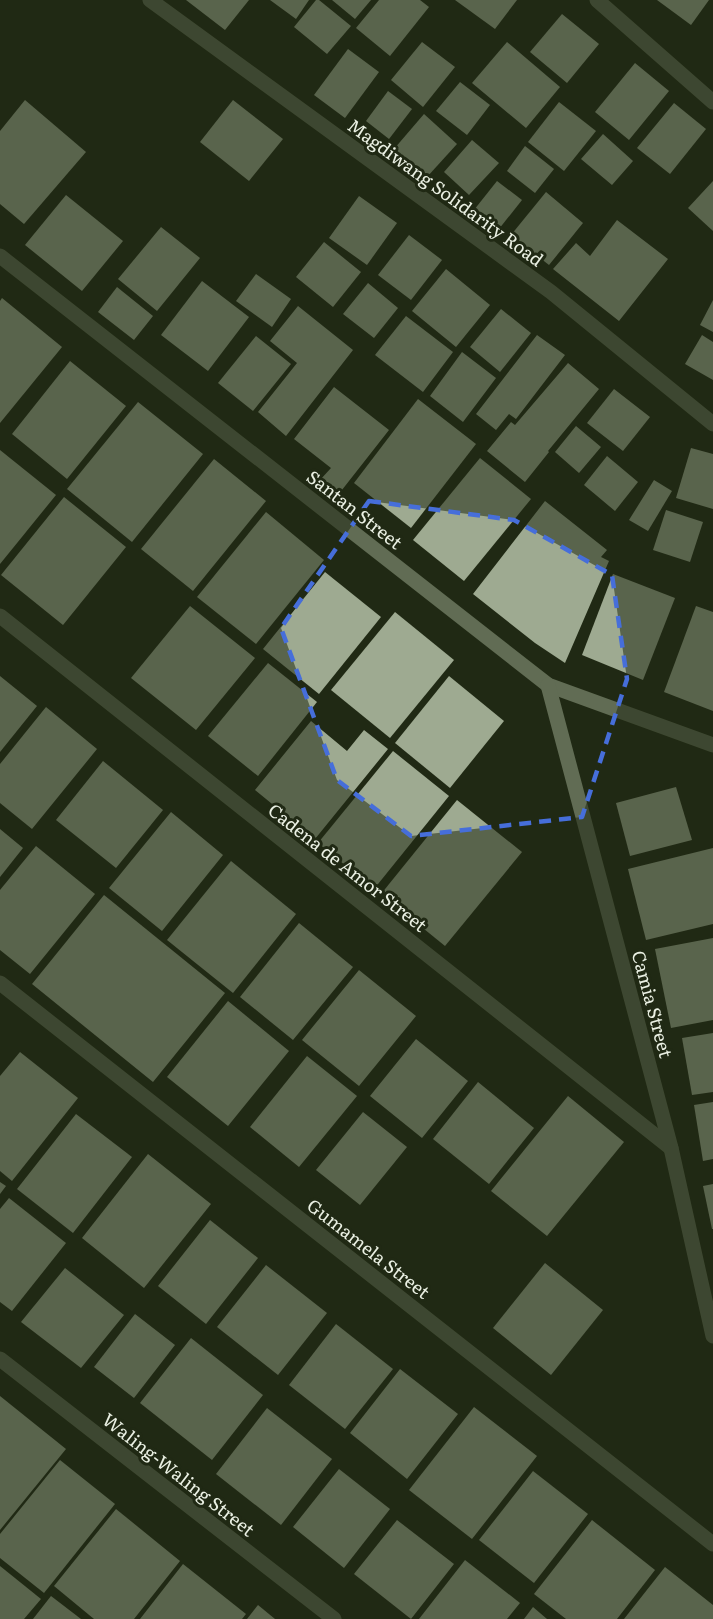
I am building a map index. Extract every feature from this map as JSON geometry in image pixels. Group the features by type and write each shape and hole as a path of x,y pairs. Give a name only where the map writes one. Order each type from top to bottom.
{"street":[{"name":"Magdiwang Solidarity Road","path":"150,0 551,292 713,424"},
{"path":"597,0 713,102"},
{"name":"Santan Street","path":"0,256 548,685 713,745"},
{"name":"Cadena de Amor Street","path":"0,616 671,1148"},
{"name":"Camia Street","path":"548,685 671,1148 713,1336"},
{"name":"Gumamela Street","path":"0,983 713,1544"},
{"name":"Waling-Waling Street","path":"0,1359 334,1619"}],"highlighted area":[{"path":"369,501 514,520 612,575 627,679 582,817 411,836 337,780 281,628"}],"building":[{"path":"186,0 249,0 225,30"},
{"path":"270,0 309,0 296,19"},
{"path":"316,0 351,26 327,54 294,27"},
{"path":"332,0 371,0 355,19"},
{"path":"379,0 420,0 429,7 390,56 356,28"},
{"path":"455,0 517,0 495,29"},
{"path":"657,0 709,0 691,25"},
{"path":"562,14 599,44 567,83 530,52"},
{"path":"422,42 455,67 423,107 391,80"},
{"path":"507,42 560,87 526,128 472,83"},
{"path":"348,49 379,72 345,118 314,95"},
{"path":"635,63 669,91 629,140 595,112"},
{"path":"460,82 490,105 467,135 436,111"},
{"path":"388,91 412,109 389,139 366,121"},
{"path":"25,100 86,152 24,224 0,204 0,131"},
{"path":"233,100 283,139 249,181 200,142"},
{"path":"559,102 596,131 564,171 528,142"},
{"path":"674,103 706,129 670,174 637,148"},
{"path":"424,114 457,144 427,177 394,149"},
{"path":"603,134 633,161 612,185 581,159"},
{"path":"472,140 499,163 469,195 444,172"},
{"path":"525,146 554,169 535,193 507,171"},
{"path":"497,181 522,200 495,234 470,215"},
{"path":"713,181 713,231 688,208"},
{"path":"546,192 583,223 549,265 511,235"},
{"path":"66,195 123,241 82,291 25,245"},
{"path":"359,196 397,223 367,265 329,238"},
{"path":"617,220 668,259 619,321 553,269 576,243 590,256"},
{"path":"161,227 200,258 157,311 118,279"},
{"path":"409,235 442,260 411,300 378,275"},
{"path":"324,242 361,272 333,307 296,277"},
{"path":"446,269 490,305 456,347 412,311"},
{"path":"256,274 291,299 272,327 236,301"},
{"path":"202,281 249,317 208,371 161,335"},
{"path":"368,283 398,308 374,338 343,314"},
{"path":"117,287 153,316 134,340 98,312"},
{"path":"2,298 62,347 0,423 0,301"},
{"path":"713,300 713,332 700,325"},
{"path":"298,306 353,350 286,436 258,412 297,363 270,341"},
{"path":"501,309 531,333 500,372 470,347"},
{"path":"406,316 453,352 423,392 375,355"},
{"path":"537,335 565,355 516,419 509,414 496,430 476,414"},
{"path":"702,335 713,342 713,380 685,364"},
{"path":"256,336 291,364 253,411 218,383"},
{"path":"462,352 496,378 463,422 430,396"},
{"path":"70,361 126,406 67,479 12,434"},
{"path":"568,363 599,389 525,482 487,451 511,422 515,425"},
{"path":"334,387 389,430 338,495 320,480 331,468 294,439"},
{"path":"614,389 650,417 623,451 587,423"},
{"path":"418,399 476,444 411,528 354,483"},
{"path":"138,402 203,454 132,542 67,489"},
{"path":"576,426 601,447 579,473 555,452"},
{"path":"691,448 713,454 713,509 676,498"},
{"path":"0,450 56,495 0,564"},
{"path":"607,456 638,482 615,511 584,485"},
{"path":"480,458 531,499 464,581 413,540"},
{"path":"214,459 266,501 193,591 141,549"},
{"path":"654,480 672,491 648,531 629,520"},
{"path":"64,497 126,547 63,625 1,575"},
{"path":"545,501 607,550 601,557 609,561 565,663 535,643 473,594"},
{"path":"666,510 703,522 690,562 653,550"},
{"path":"266,512 324,560 256,644 197,597"},
{"path":"325,572 381,617 319,694 263,649"},
{"path":"613,574 675,598 643,680 582,655"},
{"path":"190,606 255,658 196,730 131,678"},
{"path":"696,606 713,612 713,711 664,692"},
{"path":"395,612 454,660 390,738 331,690"},
{"path":"268,663 317,702 258,776 208,736"},
{"path":"0,676 37,706 0,752"},
{"path":"449,676 504,721 450,788 395,743"},
{"path":"46,707 97,749 32,829 0,803 0,764"},
{"path":"311,721 347,751 364,730 388,749 315,839 255,790"},
{"path":"393,751 449,796 374,889 318,843"},
{"path":"103,761 163,810 116,868 56,820"},
{"path":"676,787 692,840 630,856 616,803"},
{"path":"457,800 522,852 445,946 381,894"},
{"path":"171,812 223,855 162,931 109,888"},
{"path":"0,829 23,848 0,877"},
{"path":"36,846 95,894 30,974 0,950 0,890"},
{"path":"713,848 713,924 646,940 628,869"},
{"path":"231,861 296,914 233,993 167,940"},
{"path":"104,895 225,993 153,1082 32,984"},
{"path":"299,923 353,967 293,1040 240,997"},
{"path":"713,938 713,1020 671,1028 655,949"},
{"path":"359,970 416,1016 359,1086 302,1040"},
{"path":"228,1001 289,1051 228,1126 167,1077"},
{"path":"713,1033 713,1092 692,1095 682,1038"},
{"path":"416,1039 468,1081 422,1138 370,1096"},
{"path":"20,1052 78,1098 12,1181 0,1171 0,1076"},
{"path":"307,1056 357,1096 299,1167 250,1127"},
{"path":"478,1082 534,1128 489,1184 433,1139"},
{"path":"568,1096 624,1142 547,1236 491,1191"},
{"path":"713,1102 713,1159 703,1161 694,1105"},
{"path":"363,1112 407,1147 360,1205 316,1170"},
{"path":"76,1114 132,1157 73,1233 17,1189"},
{"path":"148,1154 211,1204 144,1288 82,1238"},
{"path":"0,1182 6,1186 0,1194"},
{"path":"713,1184 713,1229 712,1229 703,1186"},
{"path":"9,1198 66,1243 12,1311 0,1302 0,1209"},
{"path":"210,1220 258,1258 206,1324 158,1286"},
{"path":"545,1263 603,1310 551,1375 493,1328"},
{"path":"266,1265 327,1313 278,1375 217,1327"},
{"path":"65,1268 124,1315 81,1368 21,1322"},
{"path":"135,1314 175,1345 134,1398 94,1367"},
{"path":"336,1324 393,1369 345,1429 289,1385"},
{"path":"191,1338 263,1395 212,1460 140,1403"},
{"path":"400,1369 458,1414 407,1479 350,1433"},
{"path":"0,1396 66,1449 0,1530"},
{"path":"474,1407 537,1456 472,1539 409,1490"},
{"path":"267,1408 332,1459 281,1525 216,1474"},
{"path":"60,1460 115,1504 44,1593 0,1558 0,1534"},
{"path":"339,1469 390,1509 344,1568 293,1527"},
{"path":"533,1471 588,1514 534,1583 479,1540"},
{"path":"116,1509 180,1561 134,1619 94,1619 54,1586"},
{"path":"397,1520 454,1564 411,1619 354,1574"},
{"path":"592,1520 655,1570 617,1619 566,1619 534,1594"},
{"path":"465,1560 520,1603 507,1619 419,1619"},
{"path":"183,1564 246,1614 242,1619 140,1619"},
{"path":"0,1566 41,1599 24,1619 0,1619"},
{"path":"665,1567 713,1605 713,1619 624,1619"},
{"path":"51,1596 81,1619 33,1619"},
{"path":"258,1605 275,1619 247,1619"},
{"path":"533,1607 547,1619 524,1619"}]}
